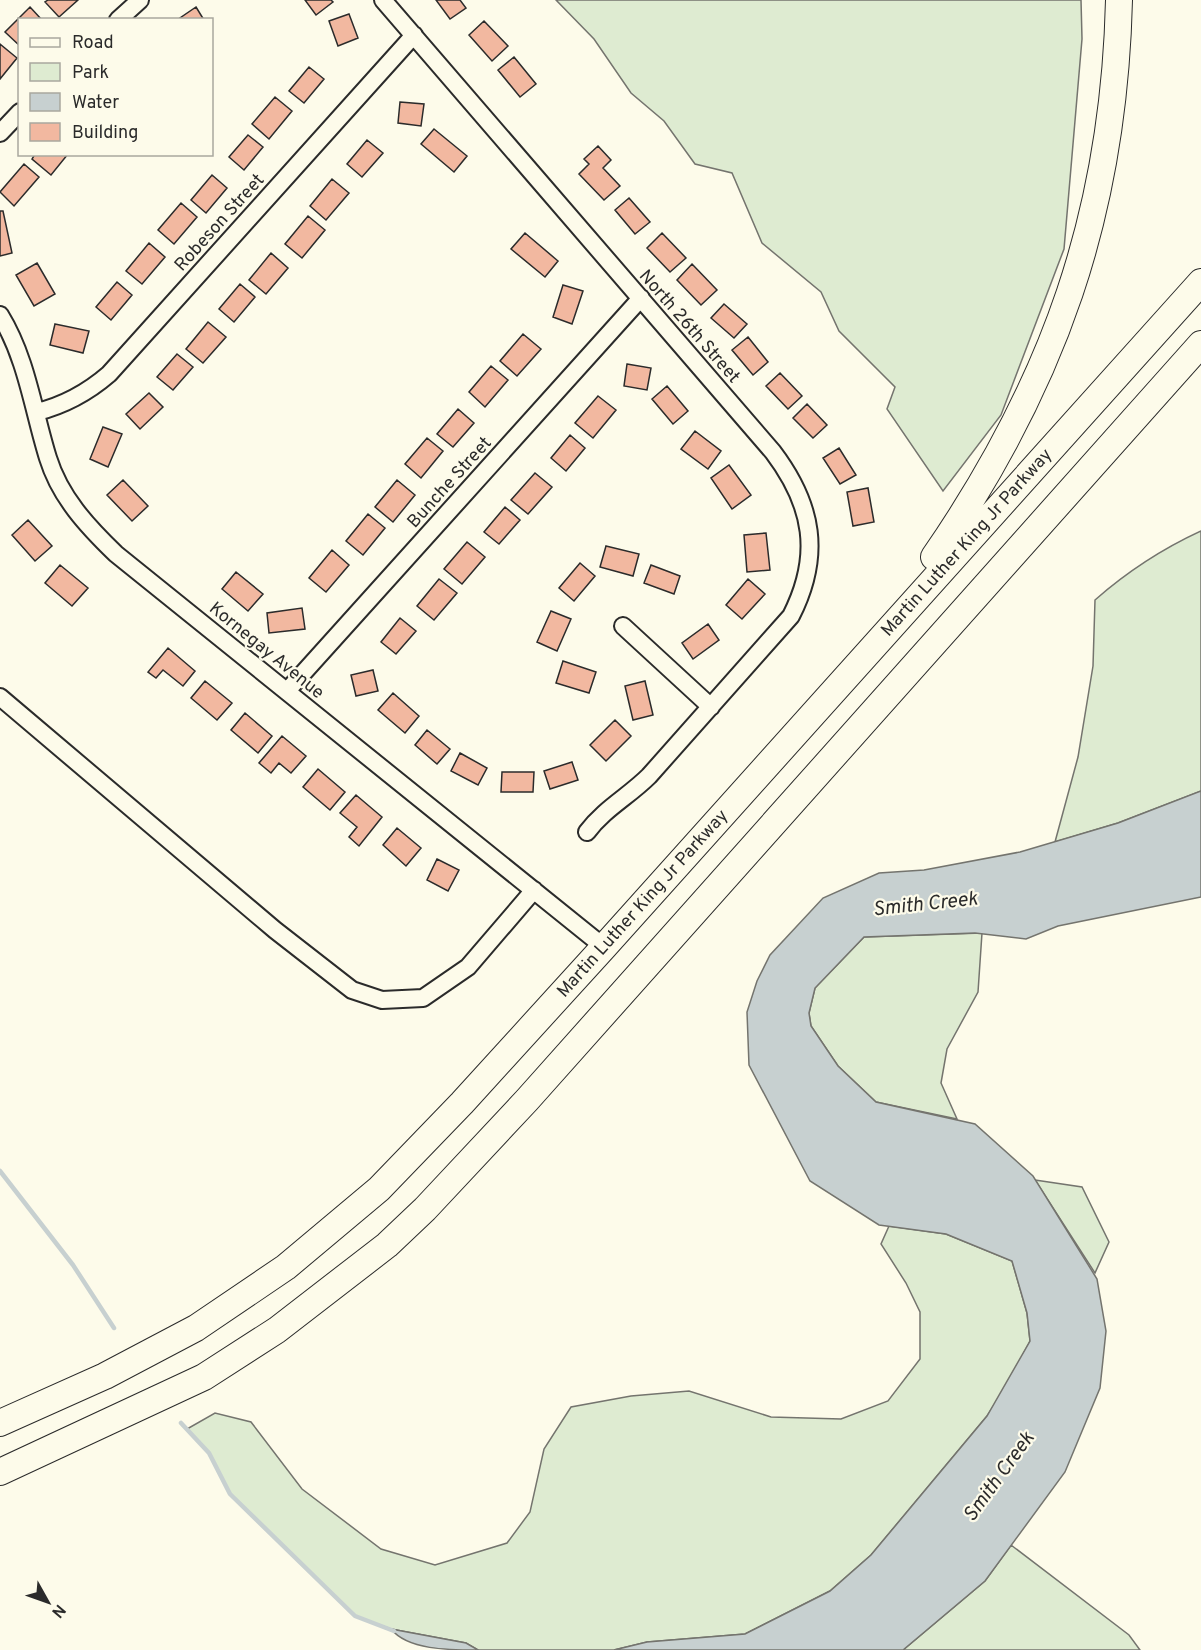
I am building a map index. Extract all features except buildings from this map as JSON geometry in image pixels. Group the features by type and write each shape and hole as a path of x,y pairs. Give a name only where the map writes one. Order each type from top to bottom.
{"highway":[{"path":"877,639 973,501 1024,407 1065,310 1099,188 1111,123 1119,0"},
{"name":"Martin Luther King Jr Parkway","path":"0,1423 56,1400 159,1349 238,1302 333,1230 412,1155 604,946 877,639 1201,282"},
{"path":"0,1472 204,1377 311,1305 394,1238 425,1209 527,1100 1201,344"}],"street":[{"path":"119,18 140,0"},
{"name":"North 26th Street","path":"383,0 641,298 786,470 797,488 809,529 810,554 800,599 791,616 711,707"},
{"name":"Robeson Street","path":"37,412 66,403 86,393 109,374 414,35"},
{"path":"0,133 18,114"},
{"name":"Bunche Street","path":"287,691 641,298"},
{"name":"Kornegay Avenue","path":"0,315 13,340 54,473 87,526 116,554 604,946"},
{"path":"587,832 603,813 632,792 649,776 711,707 623,626"},
{"path":"0,698 275,930 352,990 382,1000 423,998 468,967 534,890"}],"green space":[{"path":"556,0 1081,0 1082,39 1064,249 1001,415 943,491 887,409 895,387 839,331 821,292 762,243 732,173 695,164 664,121 631,93 594,39"},
{"path":"1201,531 1201,791 1118,823 1055,842 1078,757 1093,666 1095,600 1146,561"},
{"path":"982,933 978,992 947,1049 941,1083 957,1119 876,1102 838,1066 811,1026 809,1013 815,988 864,937"},
{"path":"1035,1180 1082,1187 1109,1242 1095,1273"},
{"path":"889,1226 946,1234 1012,1261 1027,1313 1030,1341 1006,1387 987,1416 871,1555 830,1591 745,1634 647,1642 614,1650 478,1650 466,1643 391,1629 355,1616 230,1494 209,1453 187,1429 215,1413 251,1422 302,1489 381,1549 435,1565 507,1543 530,1512 544,1449 571,1407 631,1396 689,1391 771,1417 841,1419 888,1401 920,1359 920,1312 906,1283 881,1244"},
{"path":"1011,1545 1129,1635 1140,1650 903,1650 985,1581"}],"water":[{"name":"Smith Creek","path":"1201,791 1201,897 1058,926 1026,939 975,933 864,937 815,988 809,1013 811,1026 838,1066 876,1102 975,1124 1033,1176 1097,1279 1106,1331 1100,1388 1065,1472 985,1581 903,1650 614,1650 647,1642 745,1634 830,1591 871,1555 987,1416 1030,1341 1027,1313 1012,1261 946,1234 879,1225 810,1181 749,1065 747,1012 757,981 770,955 823,898 879,873 924,870 1020,852 1118,823"},
{"path":"391,1629 466,1643 478,1650 442,1649 418,1645 398,1636"}],"waterway":[{"path":"0,1171 73,1265 114,1328"},
{"path":"181,1423 209,1453 230,1494 355,1616 394,1631"}]}
